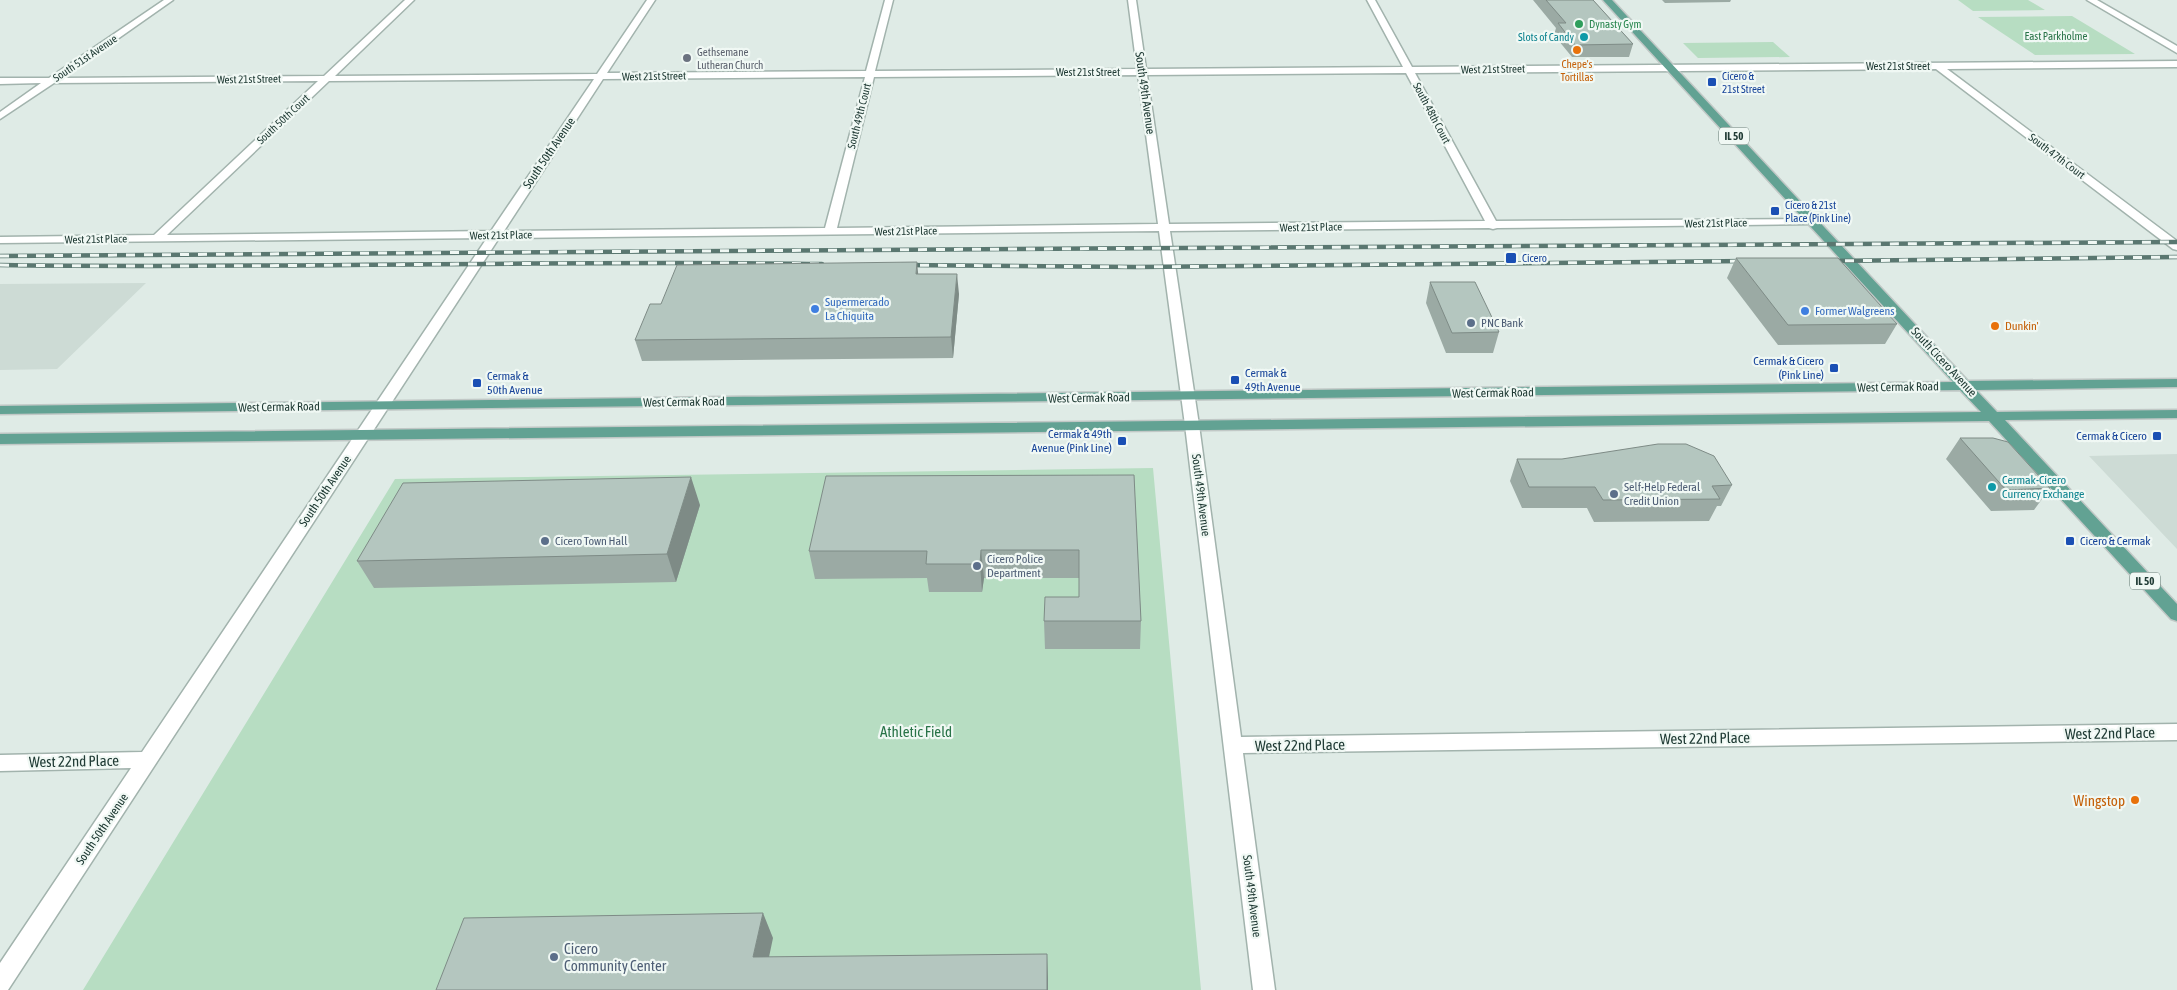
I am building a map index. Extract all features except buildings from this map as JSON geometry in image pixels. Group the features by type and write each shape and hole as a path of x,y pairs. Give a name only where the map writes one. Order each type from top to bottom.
{"main road":[{"name":"South Cicero Avenue","path":"1607,0 2177,615"},
{"name":"West Cermak Road","path":"0,410 2177,384"},
{"path":"0,439 2177,414"}],"street":[{"name":"South 51st Avenue","path":"0,116 169,0"},
{"name":"South 50th Court","path":"157,238 410,0"},
{"name":"South 50th Avenue","path":"0,982 650,0"},
{"name":"South 49th Court","path":"830,232 889,0"},
{"name":"South 49th Avenue","path":"1132,0 1192,425 1264,990"},
{"name":"South 48th Court","path":"1372,0 1492,226"},
{"path":"2091,0 2177,50"},
{"name":"West 21st Street","path":"0,81 2177,64"},
{"name":"South 47th Court","path":"1938,66 2177,247"},
{"name":"West 21st Place","path":"0,240 1492,226 1812,221"},
{"name":"West 22nd Place","path":"1232,745 2177,732"},
{"name":"West 22nd Place","path":"0,763 147,760"}],"shaded area":[{"path":"146,283 57,369 0,370 0,284"},
{"path":"2177,454 2177,549 2089,456"}],"green space":[{"name":"East Parkholme","path":"1958,0 2028,0 2045,10 1973,11"},
{"name":"East Parkholme","path":"2072,16 2135,54 2035,55 1978,17"},
{"path":"1773,42 1790,57 1698,58 1683,43"},
{"name":"Athletic Field","path":"1153,468 1201,990 83,990 395,479"}],"railway":[{"path":"0,256 2177,242"},
{"path":"1827,261 2177,257"},
{"path":"902,265 1136,267 1747,261"},
{"path":"0,265 822,264"}],"place":[{"name":"Dynasty Gym","path":"1579,24"},
{"name":"Slots of Candy","path":"1584,37"},
{"name":"Chepe's Tortillas","path":"1577,50"},
{"name":"Gethsemane Lutheran Church","path":"687,58"},
{"name":"Cicero & 21st Street","path":"1712,82"},
{"name":"Cicero & 21st Place (Pink Line)","path":"1775,211"},
{"name":"Cicero","path":"1511,258"},
{"name":"Supermercado La Chiquita","path":"815,309"},
{"name":"Former Walgreens","path":"1805,311"},
{"name":"PNC Bank","path":"1471,323"},
{"name":"Dunkin'","path":"1995,326"},
{"name":"Cermak & Cicero (Pink Line)","path":"1834,368"},
{"name":"Cermak & 49th Avenue","path":"1235,380"},
{"name":"Cermak & 50th Avenue","path":"477,383"},
{"name":"Cermak & Cicero","path":"2157,436"},
{"name":"Cermak & 49th Avenue (Pink Line)","path":"1122,441"},
{"name":"Cermak-Cicero Currency Exchange","path":"1992,487"},
{"name":"Self-Help Federal Credit Union","path":"1614,494"},
{"name":"Cicero Town Hall","path":"545,541"},
{"name":"Cicero & Cermak","path":"2070,541"},
{"name":"Cicero Police Department","path":"977,566"},
{"name":"Wingstop","path":"2135,800"},
{"name":"Cicero Community Center","path":"554,957"}]}
